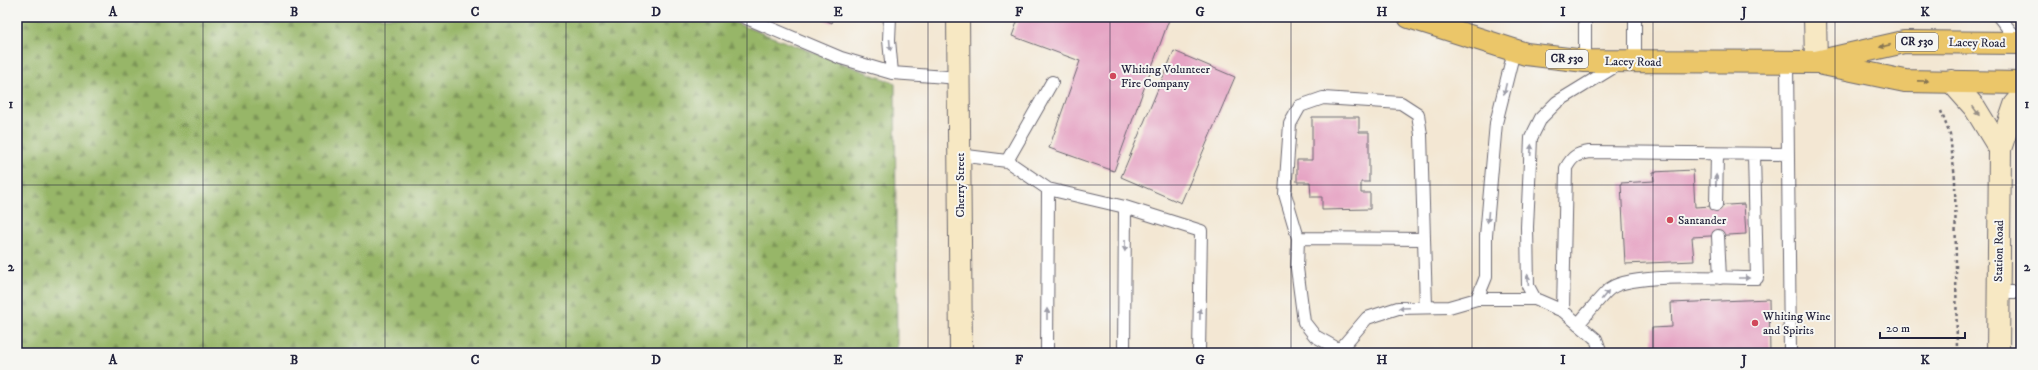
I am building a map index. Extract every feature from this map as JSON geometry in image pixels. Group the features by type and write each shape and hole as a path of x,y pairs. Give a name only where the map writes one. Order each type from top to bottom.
{"main road":[{"name":"Lacey Road","path":"1409,17 1514,51 1526,54 1585,61 1816,62 1904,42 2021,43"},
{"name":"Lacey Road","path":"1816,62 1905,81 2021,82"}],"street":[{"name":"Cherry Street","path":"958,17 960,78 959,155 961,353"},
{"path":"1815,17 1816,62"},
{"path":"1951,81 1975,108 2000,149"},
{"path":"2000,149 2014,105 2021,98"},
{"name":"Station Road","path":"1998,353 2000,149"}],"lane":[{"path":"744,17 841,58 892,73 960,78"},
{"path":"890,17 889,40 892,73"},
{"path":"1585,17 1585,61"},
{"path":"1536,299 1528,286 1527,227 1532,138 1541,118 1556,102 1628,62 1636,17"},
{"path":"1999,17 2021,43"},
{"path":"1477,299 1486,277 1486,236 1496,122 1514,51"},
{"path":"1787,63 1790,353"},
{"path":"1007,161 1052,82"},
{"path":"1426,308 1421,135 1418,114 1402,103 1323,98 1300,106 1290,124 1285,194 1298,238 1297,268 1304,322 1315,336 1338,351 1367,318 1398,308 1426,308 1449,307 1477,299 1536,299 1563,310 1596,338 1601,353"},
{"path":"1563,310 1566,168 1570,159 1577,154 1589,152 1754,155 1788,154"},
{"path":"1716,205 1717,154"},
{"path":"959,155 1007,161 1048,188 1125,207 1201,231 1199,353"},
{"path":"1578,324 1610,288 1622,282 1681,278 1757,278 1754,155"},
{"path":"1047,353 1048,188"},
{"path":"1124,353 1125,207"},
{"path":"1718,236 1720,278"},
{"path":"1298,238 1424,239"},
{"path":"1999,292 2021,292"}],"path":[{"path":"1940,108 1950,135 1955,179 1957,353"}],"green space":[{"path":"17,17 719,17 895,83 897,353 17,353"}],"building":[{"path":"819,17 834,17 832,23"},
{"path":"1019,17 1170,17 1114,171 1049,148 1080,61 1012,36"},
{"path":"1174,51 1235,77 1181,203 1121,177"},
{"path":"1312,117 1359,117 1359,132 1369,132 1369,182 1361,182 1361,193 1370,193 1370,209 1322,210 1322,197 1311,197 1310,182 1297,182 1297,160 1312,160"},
{"path":"1693,170 1695,207 1744,204 1746,234 1692,237 1694,261 1625,264 1621,183 1654,181 1653,172"},
{"path":"1769,299 1770,353 1652,353 1652,328 1672,327 1671,303"}],"place":[{"name":"Whiting Volunteer Fire Company","path":"1113,76"},
{"name":"Santander","path":"1670,220"},
{"name":"Whiting Wine and Spirits","path":"1755,323"}]}
